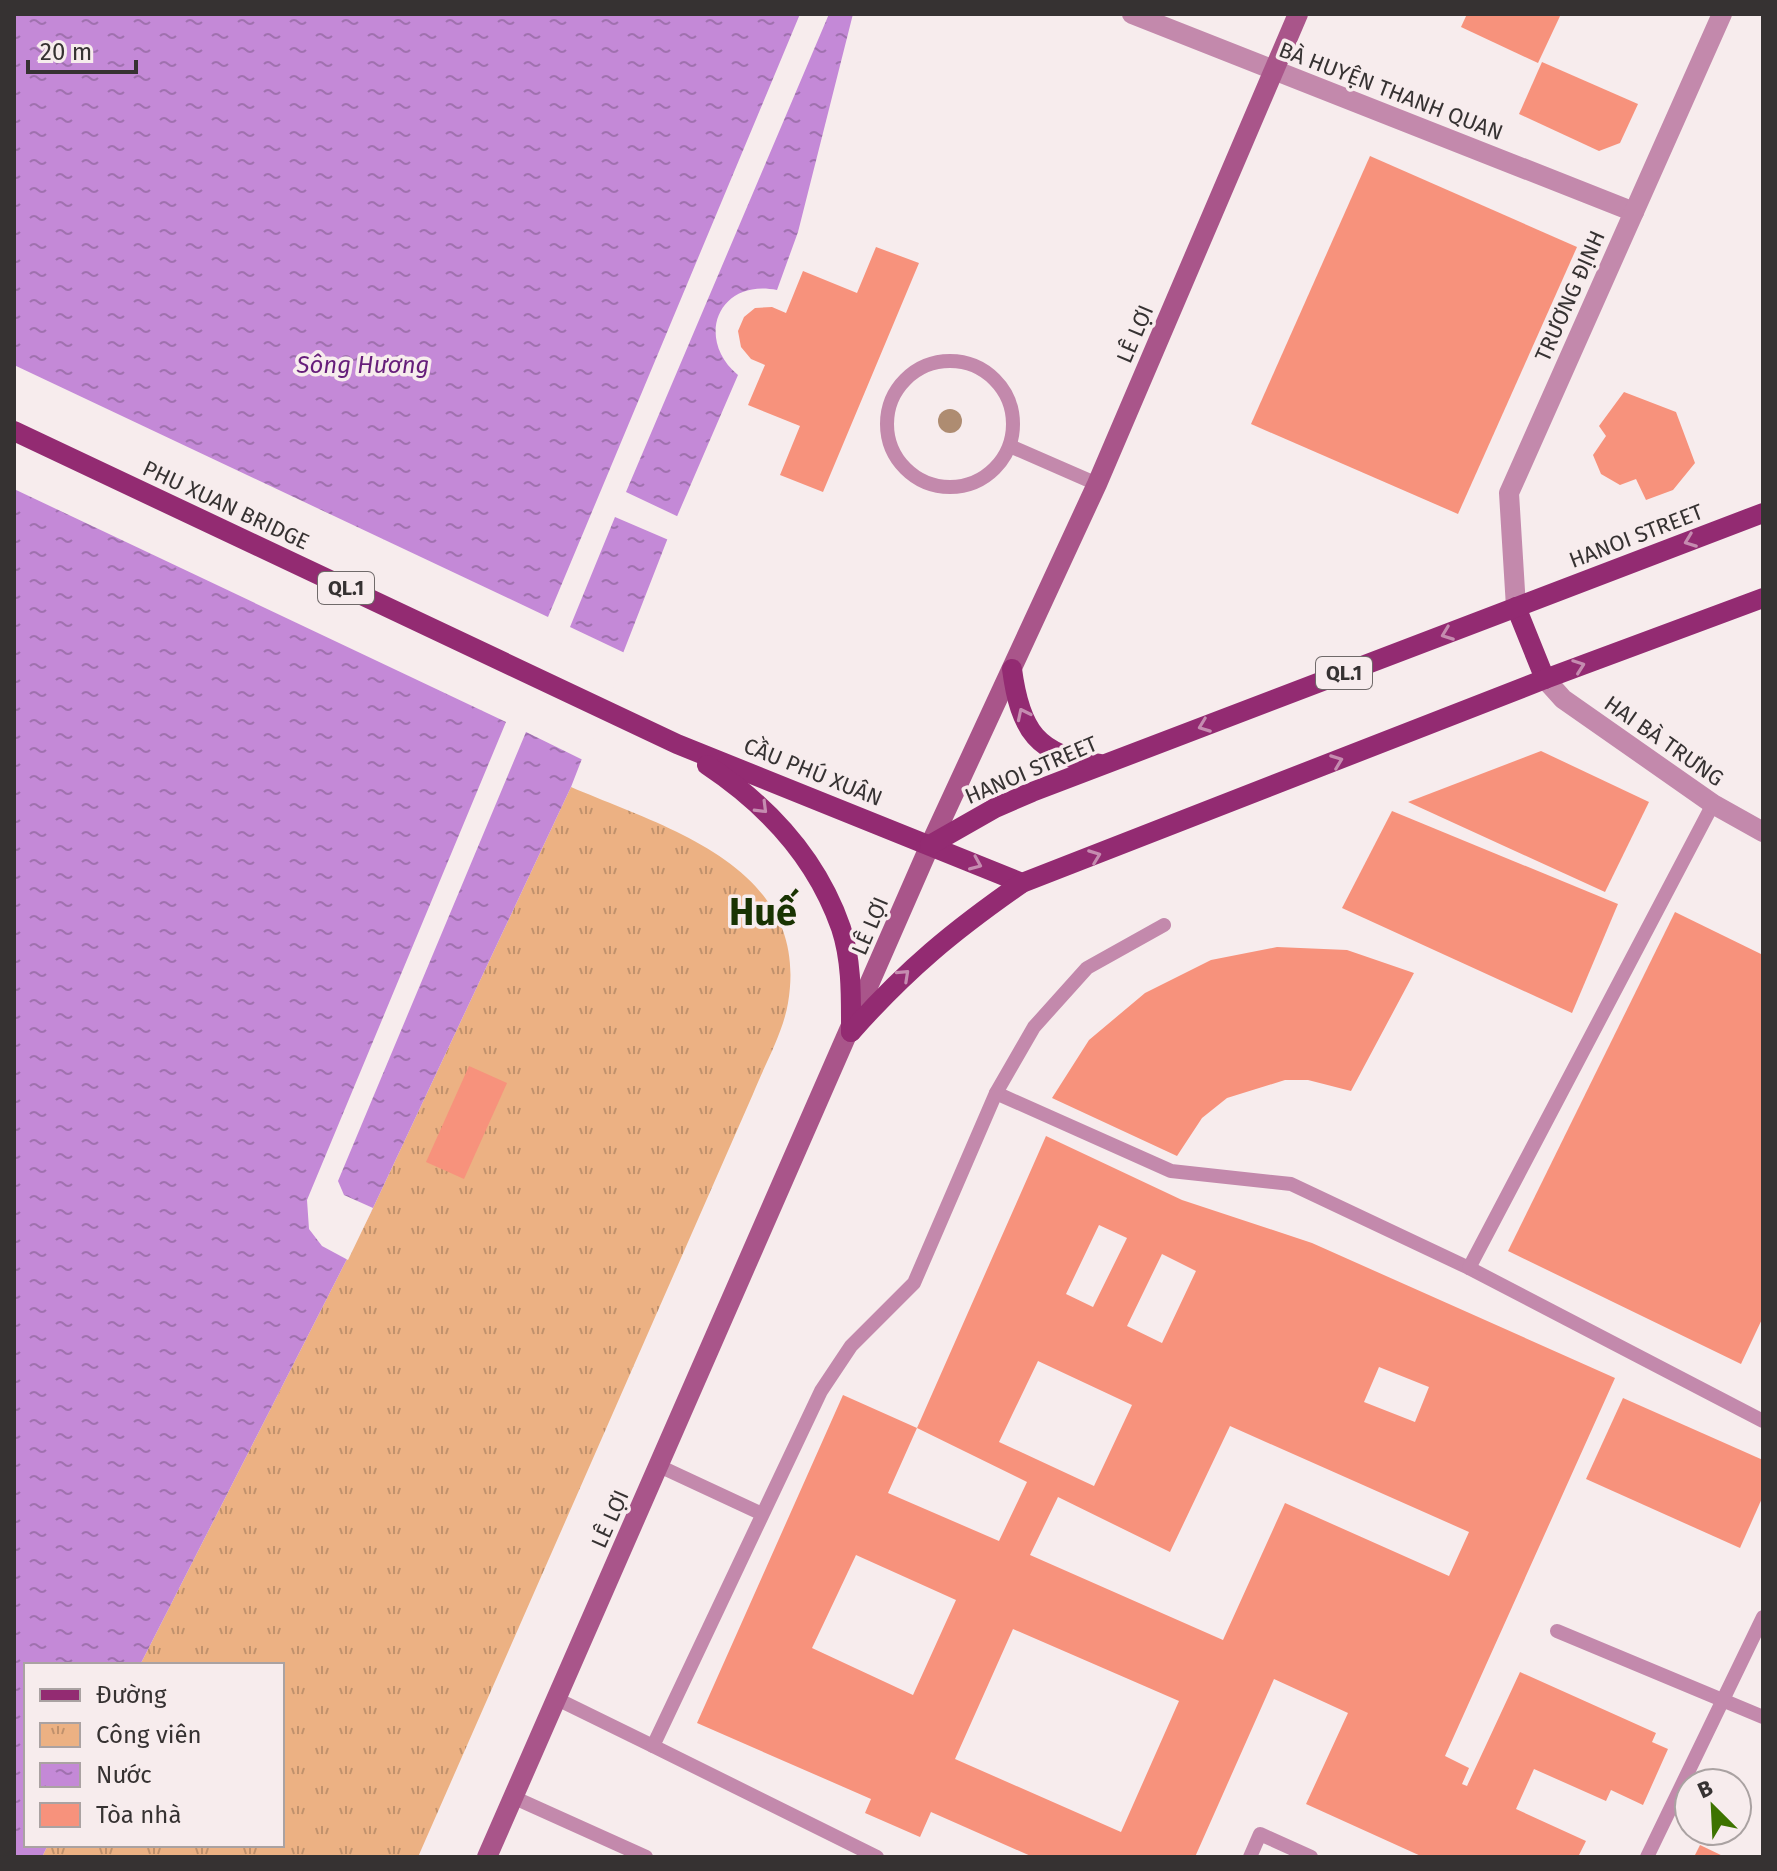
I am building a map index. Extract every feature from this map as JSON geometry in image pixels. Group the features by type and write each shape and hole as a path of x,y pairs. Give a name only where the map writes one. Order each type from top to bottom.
{"main road":[{"name":"LÊ LỢI","path":"487,1857 851,1032 930,845 1097,484 1298,14"},
{"name":"PHU XUAN BRIDGE","path":"14,431 677,744"},
{"name":"HANOI STREET","path":"930,845 995,808 1104,764 1763,513"},
{"path":"851,1032 895,983 949,934 1022,883 1545,679 1763,598"},
{"path":"1516,607 1545,679"},
{"path":"1012,669 1017,707 1046,746 1065,759 1104,764"},
{"path":"677,744 741,788 791,837 821,884 842,930 851,980 851,1032"},
{"name":"CẦU PHÚ XUÂN","path":"677,744 930,845"},
{"name":"QL.1","path":"930,845 1022,883"}],"street":[{"name":"BÀ HUYỆN THANH QUAN","path":"1132,14 1634,212"},
{"name":"TRƯƠNG ĐỊNH","path":"1516,607 1509,493 1722,14"},
{"name":"HAI BÀ TRƯNG","path":"1545,679 1563,699 1713,804 1763,832"}],"lane":[{"path":"957,361 976,366 993,377 1005,392 1013,413 1010,446 992,472 973,484 952,488 930,485 911,474 896,458 888,440 887,420 891,400 910,376 936,362 957,361"},
{"path":"1010,446 1097,484"},
{"path":"1469,1268 1713,804"},
{"path":"653,1746 760,1513 828,1380 851,1346 914,1283 996,1093 1034,1027 1087,968 1164,925"},
{"path":"996,1093 1171,1171 1291,1184 1469,1268 1763,1421"},
{"path":"659,1466 760,1513"},
{"path":"1647,1857 1763,1617"},
{"path":"1557,1631 1763,1717"},
{"path":"557,1699 877,1857"},
{"path":"515,1798 646,1857"},
{"path":"1250,1857 1260,1834 1311,1857"}],"green space":[{"path":"571,787 689,838 725,860 755,886 778,918 789,956 788,1003 782,1026 418,1857 42,1857 47,1847 284,1847 284,1663 141,1663 373,1208"}],"water":[{"name":"Sông Hương","path":"14,14 853,14 798,232 777,290 757,289 740,293 719,314 717,344 738,375 669,535 571,787 373,1208 141,1663 24,1663 24,1847 47,1847 42,1857 14,1857"}],"pier":[{"path":"800,14 829,14 626,492 681,518 671,541 615,517 570,627 627,654 585,761 526,732 338,1181 344,1195 373,1208 348,1260 322,1246 309,1229 307,1200 506,722 14,489 14,365 548,617"}],"building":[{"path":"1467,14 1561,14 1538,63 1461,27"},
{"path":"1542,62 1638,104 1620,143 1599,151 1519,114"},
{"path":"1370,156 1577,247 1458,514 1251,424"},
{"path":"876,247 919,263 823,492 780,475 800,426 748,405 765,365 751,359 741,347 738,331 744,317 755,308 772,307 786,313 803,271 857,293"},
{"path":"1624,392 1676,412 1695,463 1673,490 1646,500 1636,479 1620,485 1601,474 1593,455 1606,436 1599,426"},
{"path":"1541,751 1649,802 1605,892 1408,802"},
{"path":"1392,811 1618,904 1572,1013 1342,908"},
{"path":"1675,912 1763,955 1763,1317 1741,1364 1508,1251"},
{"path":"1277,947 1347,950 1414,973 1351,1091 1308,1080 1285,1080 1227,1098 1202,1118 1177,1156 1052,1098 1089,1040 1145,993 1211,960"},
{"path":"469,1066 507,1083 464,1179 426,1162"},
{"path":"1046,1136 1182,1200 1312,1243 1615,1378 1445,1756 1469,1768 1462,1784 1467,1786 1520,1672 1656,1733 1652,1742 1668,1749 1643,1805 1611,1790 1606,1801 1534,1769 1516,1809 1586,1841 1579,1855 1584,1857 1423,1857 1306,1804 1348,1713 1274,1679 1195,1857 1033,1857 931,1812 920,1837 865,1813 871,1799 697,1723 843,1395 917,1428","holes":["1099,1225 1127,1238 1093,1307 1066,1294","1162,1254 1196,1271 1162,1343 1127,1326","1038,1361 1132,1405 1094,1486 999,1442","1379,1367 1429,1387 1415,1422 1364,1402","1230,1426 1469,1532 1449,1576 1285,1503 1223,1640 1030,1555 1058,1497 1170,1552","917,1428 1027,1482 999,1541 888,1493","856,1555 956,1600 913,1695 812,1648","1013,1629 1179,1701 1121,1832 955,1759"]},
{"path":"1623,1398 1763,1460 1763,1496 1740,1548 1586,1479"},
{"path":"1699,1847 1704,1847 1725,1857 1694,1857"}],"district":[{"name":"Huế","path":"763,912"}]}
